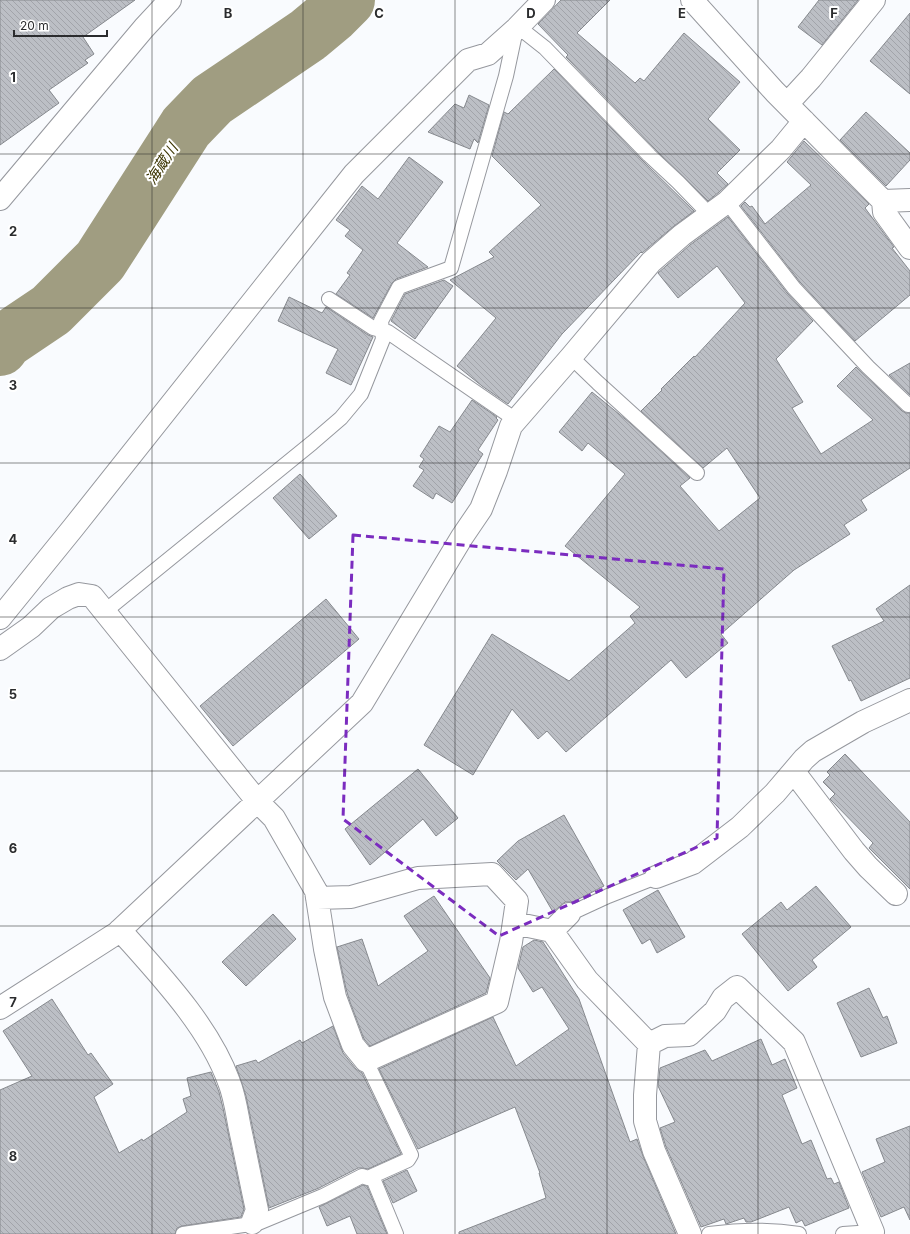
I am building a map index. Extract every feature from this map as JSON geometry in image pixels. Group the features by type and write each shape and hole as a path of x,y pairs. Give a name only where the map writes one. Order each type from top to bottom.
{"street":[{"path":"0,199 144,28 170,0"},
{"path":"0,618 354,174 468,60 488,54 516,29 544,0"},
{"path":"692,0 787,104 883,201 884,212 910,248"},
{"path":"787,104 811,78 874,0"},
{"path":"0,1008 120,930 258,802 362,702 462,537 481,509 511,426 651,262 682,235 718,208 781,149 804,120"},
{"path":"883,201 910,200"},
{"path":"0,649 31,627 51,608 68,598 79,594 92,596 258,802 274,818 287,840 316,891 317,898 325,949 336,997 354,1045 366,1061 497,1002 511,942 517,901 492,874 418,878 351,897 317,898"},
{"path":"656,877 693,863 705,855 755,813 813,751 863,722 910,700"},
{"path":"794,772 854,851 896,894"},
{"path":"552,931 569,914"},
{"path":"514,923 552,931 587,980 649,1044 645,1095 645,1121 654,1151 690,1234"},
{"path":"120,930 179,998 198,1023 220,1061 230,1082 257,1210 257,1227"},
{"path":"649,1044 665,1036 689,1035 715,1012 723,998 737,987 794,1042 873,1232"}],"lane":[{"path":"104,612 341,418 361,394 383,339 381,321 398,287 451,268 506,76 516,29 526,33 545,48 649,155 678,182 718,208 868,366 908,405"},
{"path":"329,299 374,328 388,332 516,420"},
{"path":"571,357 697,472"},
{"path":"569,914 608,896 656,877"},
{"path":"183,1234 257,1227 362,1176 368,1178 408,1160 411,1155 366,1061"},
{"path":"372,1176 396,1234"},
{"path":"708,1234 737,1230 783,1231 799,1234"},
{"path":"843,1234 873,1232"}],"highlighted area":[{"path":"353,535 724,569 717,838 499,936 343,819"}],"building":[{"path":"0,0 135,0 83,37 94,54 85,60 88,63 49,90 59,103 0,145"},
{"path":"561,0 610,0 577,33 635,83 640,78 644,81 684,33 740,82 708,119 740,150 717,173 728,184 708,201 655,149 566,57 568,55 538,24"},
{"path":"819,0 858,0 822,45 798,27"},
{"path":"910,13 910,94 870,61"},
{"path":"554,69 643,161 694,211 642,253 641,252 562,334 508,404 457,366 496,318 450,280 494,257 489,252 541,205 492,156 504,112 508,114"},
{"path":"469,95 489,105 478,143 474,139 470,149 428,132 455,104 464,108"},
{"path":"866,112 910,153 910,160 886,186 840,140"},
{"path":"804,141 869,204 865,208 894,247 892,248 910,271 910,295 855,341 800,282 741,206 745,202 750,207 752,206 765,224 811,185 787,162"},
{"path":"409,157 443,182 397,243 428,267 396,279 392,283 373,318 336,294 350,275 347,273 363,250 345,236 350,230 336,220 362,186 378,199"},
{"path":"728,217 787,293 813,321 776,359 803,402 792,408 821,454 873,420 837,386 856,367 902,411 910,413 910,468 861,500 867,510 844,525 850,534 794,570 721,634 728,643 686,678 671,660 566,752 547,731 538,739 512,709 473,775 424,745 492,634 569,681 635,623 630,616 640,607 565,546 625,474 588,443 582,451 559,432 592,392 630,423 690,478 680,486 719,531 760,498 727,448 703,468 641,411 694,356 695,357 745,303 717,266 678,298 658,273 690,245"},
{"path":"444,280 453,286 415,339 391,321 405,294"},
{"path":"289,297 322,313 326,307 373,337 351,385 326,373 338,349 278,321"},
{"path":"910,363 910,395 889,375"},
{"path":"472,400 497,417 496,418 498,420 478,450 483,454 452,503 436,493 433,499 413,486 424,470 419,467 424,459 420,456 439,426 450,432"},
{"path":"300,474 337,516 309,539 273,498"},
{"path":"910,585 910,678 861,701 851,680 849,681 832,646 884,621 876,609"},
{"path":"326,599 359,639 233,746 200,706"},
{"path":"845,754 910,822 910,889 869,848 873,843 830,799 835,794 823,782 830,775 827,772"},
{"path":"418,769 458,818 436,836 423,819 370,865 345,829"},
{"path":"564,815 604,886 573,902 565,902 553,912 528,869 516,880 497,861 518,841"},
{"path":"816,886 851,927 812,960 817,967 788,991 742,934 781,902 787,910"},
{"path":"658,890 685,937 657,953 650,939 642,944 623,910"},
{"path":"434,896 490,978 486,993 370,1046 364,1039 350,1002 337,947 362,939 378,986 428,951 404,916"},
{"path":"273,914 296,939 246,986 222,962"},
{"path":"534,940 543,942 579,999 630,1142 637,1139 676,1234 459,1234 459,1232 546,1198 540,1173 515,1107 418,1149 379,1069 493,1017 516,1066 569,1029 542,987 533,992 518,968 523,947"},
{"path":"869,988 883,1018 887,1016 897,1043 861,1057 837,1003"},
{"path":"52,999 88,1055 91,1053 113,1084 94,1097 119,1153 142,1139 143,1141 187,1112 183,1099 191,1096 187,1078 211,1072 219,1092 223,1108 244,1209 241,1217 182,1226 177,1228 175,1234 0,1234 0,1090 32,1076 3,1031"},
{"path":"333,1026 343,1053 356,1069 362,1073 401,1154 368,1169 358,1168 319,1188 269,1208 246,1096 236,1066 256,1060 258,1063 300,1040 302,1043"},
{"path":"761,1039 772,1065 785,1059 797,1088 782,1095 802,1144 811,1140 827,1179 831,1178 834,1184 839,1182 849,1208 805,1226 802,1220 796,1223 789,1207 751,1222 746,1222 744,1218 726,1224 724,1219 701,1227 666,1147 660,1128 675,1122 658,1086 660,1068 705,1050 712,1061"},
{"path":"910,1126 910,1220 904,1207 881,1217 862,1172 885,1162 876,1139"},
{"path":"407,1170 417,1191 393,1203 383,1181"},
{"path":"363,1185 367,1186 387,1234 357,1234 350,1216 327,1226 319,1207"}],"waterway":[{"name":"海蔵川","path":"0,348 5,341 51,310 100,261 186,127 212,100 308,35 347,0"}]}
